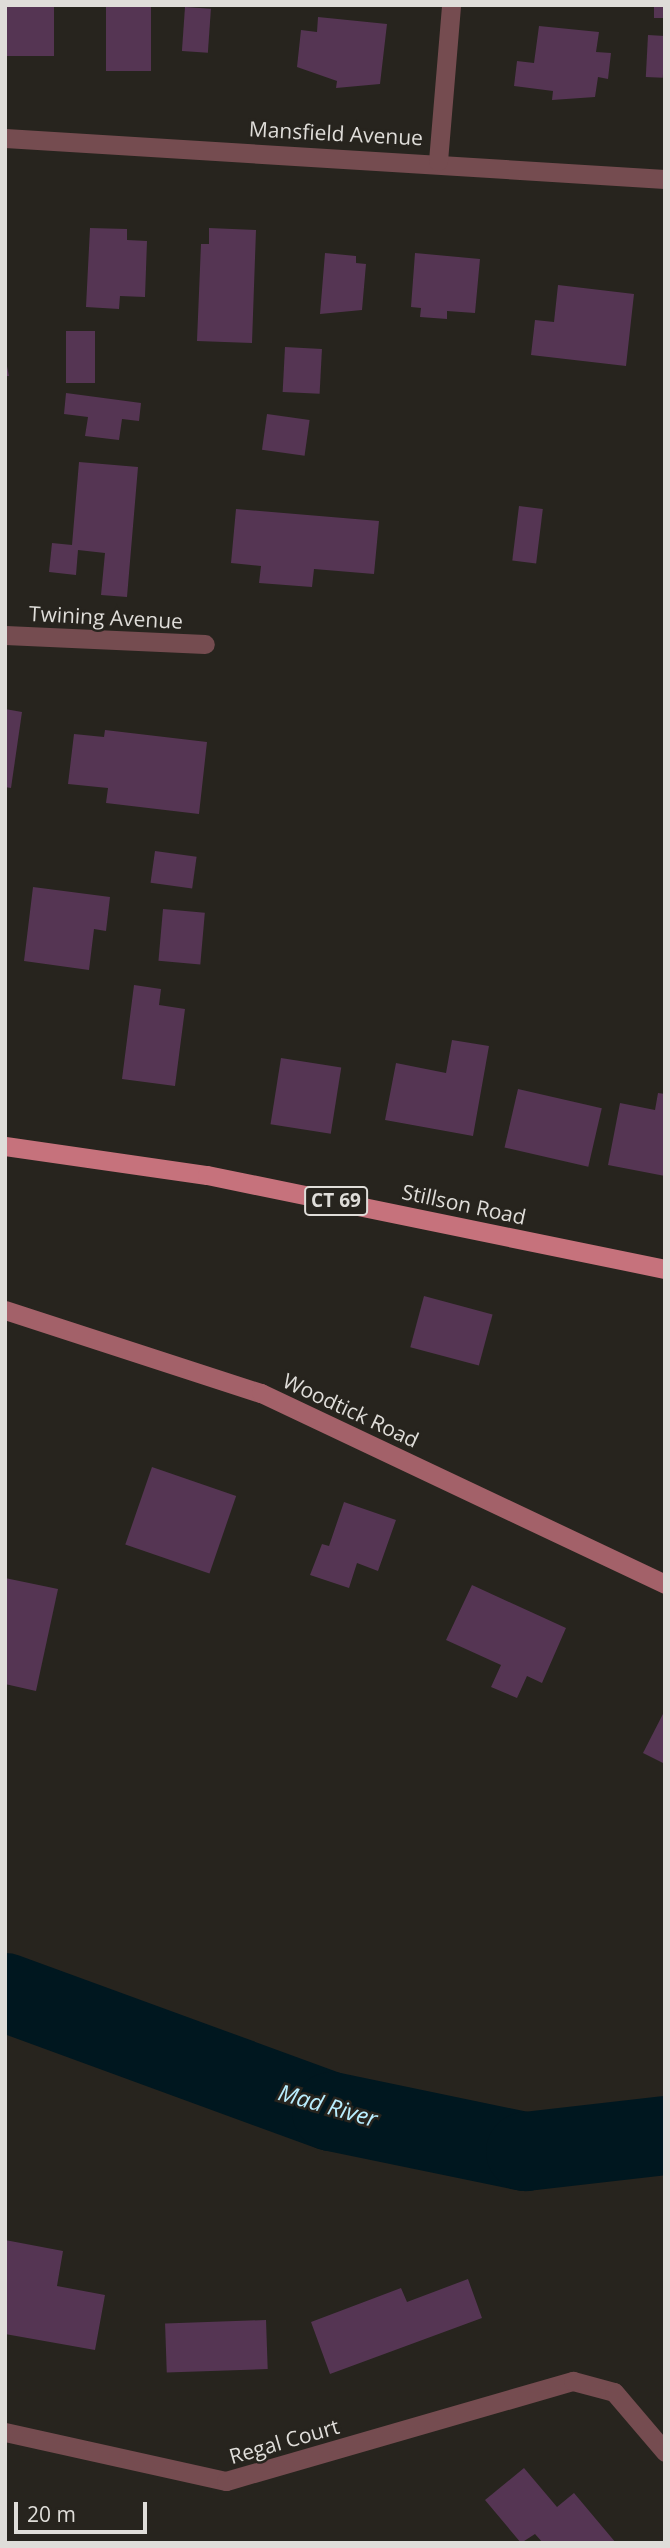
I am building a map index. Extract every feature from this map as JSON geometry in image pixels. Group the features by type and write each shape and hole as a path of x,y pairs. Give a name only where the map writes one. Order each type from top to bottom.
{"main road":[{"name":"Stillson Road","path":"5,1146 207,1175 665,1269"},
{"name":"Woodtick Road","path":"5,1310 272,1398 665,1584"}],"street":[{"path":"438,160 451,5"},
{"name":"Mansfield Avenue","path":"5,138 438,160 665,179"},
{"name":"Twining Avenue","path":"5,635 205,644"},
{"name":"Regal Court","path":"5,2432 226,2481 573,2381 614,2392 665,2452"}],"building":[{"path":"5,5 54,5 54,56 5,56"},
{"path":"106,5 151,5 151,71 106,71"},
{"path":"654,5 665,5 665,18 654,18"},
{"path":"185,7 211,9 208,53 182,51"},
{"path":"318,17 387,24 380,84 336,88 337,81 297,67 301,30 317,32"},
{"path":"539,26 599,32 596,52 611,53 608,79 598,77 595,97 552,100 553,91 514,86 517,61 534,63"},
{"path":"648,35 665,36 663,78 646,77"},
{"path":"90,228 127,229 127,240 147,241 145,297 120,296 119,309 86,307"},
{"path":"209,228 256,230 252,343 197,341 201,244 209,244"},
{"path":"325,253 356,256 356,263 366,264 362,310 320,314"},
{"path":"415,253 480,259 475,313 447,311 447,319 420,317 421,308 411,307"},
{"path":"558,285 634,294 626,366 531,355 535,320 554,322"},
{"path":"66,331 95,331 95,383 66,383"},
{"path":"285,347 322,349 320,394 283,392"},
{"path":"5,357 9,376 5,376"},
{"path":"66,393 141,403 139,421 122,419 119,440 85,436 88,417 64,414"},
{"path":"267,414 310,420 305,456 262,450"},
{"path":"79,462 138,467 127,597 101,595 105,553 78,550 76,575 49,572 52,543 72,545"},
{"path":"519,506 543,509 536,564 512,561"},
{"path":"236,509 379,521 374,574 314,569 312,587 259,583 261,566 231,563"},
{"path":"5,709 22,712 11,788 5,787"},
{"path":"105,730 207,742 199,814 106,803 108,788 68,784 74,734 104,737"},
{"path":"155,851 197,857 192,889 151,883"},
{"path":"33,887 110,897 106,931 94,929 89,970 24,961"},
{"path":"163,909 205,913 200,964 158,961"},
{"path":"134,985 161,989 159,1005 185,1009 175,1086 122,1079"},
{"path":"452,1040 489,1046 473,1136 385,1120 396,1063 446,1073"},
{"path":"281,1058 341,1068 331,1134 271,1124"},
{"path":"518,1089 602,1108 588,1167 505,1147"},
{"path":"658,1093 665,1094 665,1176 608,1165 620,1103 655,1110"},
{"path":"424,1296 493,1314 479,1366 410,1347"},
{"path":"152,1467 236,1496 209,1574 125,1545"},
{"path":"344,1502 396,1520 378,1571 357,1563 349,1588 310,1575 322,1544 329,1546"},
{"path":"5,1578 58,1589 36,1691 5,1684"},
{"path":"472,1585 566,1628 542,1683 527,1676 517,1698 491,1687 501,1665 446,1640"},
{"path":"665,1710 665,1764 643,1753"},
{"path":"5,2240 63,2251 57,2286 105,2295 95,2350 5,2334"},
{"path":"468,2279 482,2318 330,2374 311,2322 401,2288 407,2302"},
{"path":"266,2320 268,2369 167,2372 165,2324"},
{"path":"524,2468 557,2507 574,2493 616,2543 543,2543 535,2534 521,2543 485,2500"}],"waterway":[{"name":"Mad River","path":"5,1992 331,2111 525,2151 665,2135"}]}
